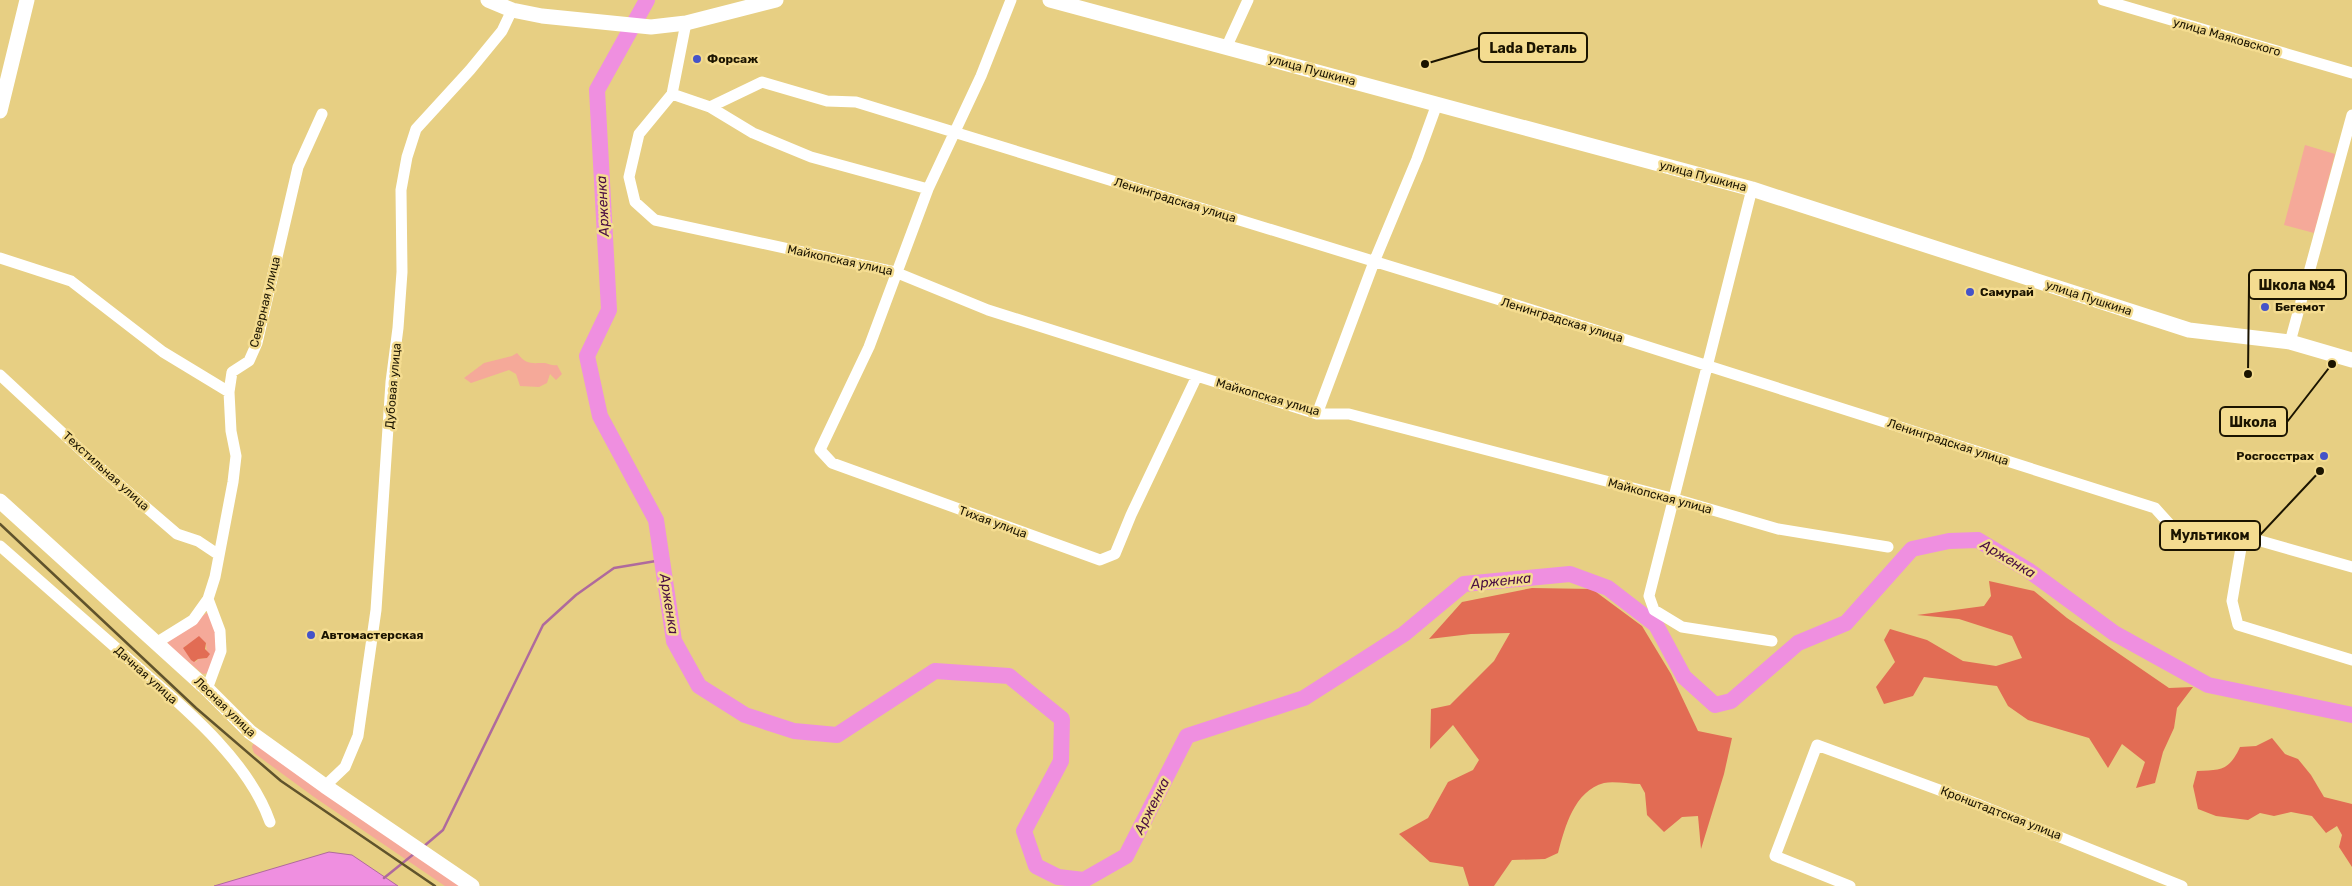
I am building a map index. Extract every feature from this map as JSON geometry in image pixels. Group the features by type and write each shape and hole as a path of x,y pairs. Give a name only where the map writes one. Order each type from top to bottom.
{"main road":[{"path":"0,112 27,0"},
{"path":"488,0 512,10 542,16 650,27 686,23 776,0"},
{"name":"улица Пушкина","path":"1050,0 1752,189 2189,330 2290,342 2352,360"},
{"name":"Лесная улица","path":"0,501 207,689 250,732 325,786 472,886"}],"street":[{"path":"895,272 928,189 955,133 1011,0"},
{"path":"1226,48 1248,0"},
{"name":"улица Маяковского","path":"2103,0 2352,73"},
{"name":"Дубовая улица","path":"325,786 345,767 358,736 376,610 391,382 398,328 402,272 401,190 407,157 416,129 470,70 502,31 512,10"},
{"path":"686,23 672,94 710,107 753,133 811,157 928,189"},
{"name":"Ленинградская улица","path":"710,107 762,82 828,101 856,102 1374,262 2155,508 2173,528 2186,536 2206,538 2243,536 2352,567"},
{"name":"Майкопская улица","path":"672,94 640,134 629,177 635,202 655,220 895,272 988,310 1316,414 1349,414 1675,499 1778,529 1888,547"},
{"path":"1316,414 1437,104"},
{"name":"Северная улица","path":"208,599 233,482 236,456 231,431 229,392 232,372 249,361 257,343 298,167 322,114"},
{"path":"2290,342 2352,115"},
{"path":"1752,189 1649,596 1654,610 1682,627 1772,641"},
{"path":"0,258 71,281 163,352 229,392"},
{"name":"Тихая улица","path":"895,272 869,347 820,450 832,463 1100,560 1115,554 1130,515 1197,376"},
{"name":"Техстильная улица","path":"0,375 177,534 198,542 218,555"},
{"path":"2243,536 2232,601 2238,625 2352,660"},
{"name":"Дачная улица","path":"0,546 173,698 232,758 259,796 270,822"},
{"path":"156,643 193,620 208,599"},
{"path":"207,689 220,651 221,642 217,621 208,599"},
{"name":"Кронштадтская улица","path":"1850,886 1774,856 1817,745 1980,805 2182,886"}],"shaded area":[{"path":"2305,145 2335,154 2314,233 2284,225"},
{"path":"517,353 523,360 529,362 557,365 562,374 556,380 550,374 547,383 539,387 520,386 516,374 509,370 471,383 464,378 484,363"},
{"path":"1989,581 2034,591 2067,618 2169,688 2193,687 2177,708 2174,728 2163,752 2155,783 2136,788 2145,762 2122,744 2108,768 2089,738 2028,720 2008,706 1997,686 1924,677 1913,696 1884,704 1876,687 1895,662 1884,640 1890,629 1927,640 1963,661 1996,666 2022,658 2012,636 1959,619 1917,615 1984,606 1991,596"},
{"path":"1532,588 1592,589 1642,626 1671,674 1698,731 1732,738 1724,774 1701,849 1698,816 1682,817 1664,832 1647,815 1645,793 1640,784 1617,782 1604,783 1594,787 1578,802 1572,811 1558,853 1545,859 1512,860 1494,886 1469,886 1463,867 1430,862 1399,834 1428,818 1448,782 1473,770 1479,760 1453,725 1430,749 1431,709 1450,705 1494,661 1510,633 1471,634 1429,639 1462,602"},
{"path":"208,612 219,642 208,673 203,674 170,647 167,641","holes":["200,639 206,643 207,658 198,659 196,662 189,657 185,646"]},
{"path":"199,636 206,643 205,649 210,654 207,658 198,659 194,662 183,648"},
{"path":"2272,738 2285,754 2298,759 2311,775 2324,797 2352,804 2352,867 2339,847 2342,835 2337,826 2326,833 2312,816 2291,812 2274,816 2260,813 2248,820 2216,816 2198,809 2193,786 2197,771 2223,768 2232,761 2240,747 2256,746"},
{"path":"253,744 256,744 461,886 445,886 314,797 254,753"},
{"path":"329,852 352,855 398,886 214,886"}],"waterway":[{"name":"Арженка","path":"647,0 597,90 609,310 587,356 600,416 656,520 674,641 699,686 745,715 794,731 837,735 935,671 1009,676 1062,719 1061,761 1024,831 1036,866 1058,877 1084,880 1126,856 1187,736 1304,698 1404,634 1464,584 1570,574 1608,588 1656,625 1684,677 1715,705 1731,701 1798,643 1846,623 1912,549 1949,541 1978,540 2028,570 2114,633 2208,685 2352,715"},
{"path":"423,847 443,830 543,625 576,595 614,568 662,560"},
{"path":"384,878 415,853"}],"railway":[{"path":"0,524 196,708 281,781 435,886"}],"place":[{"name":"Форсаж","path":"697,59"},
{"name":"Lada Dеталь","path":"1425,64"},
{"name":"Самурай","path":"1970,292"},
{"name":"Бегемот","path":"2265,307"},
{"name":"Школа","path":"2332,364"},
{"name":"Школа №4","path":"2248,374"},
{"name":"Росгосстрах","path":"2324,456"},
{"name":"Мультиком","path":"2320,471"},
{"name":"Автомастерская","path":"311,635"}]}
